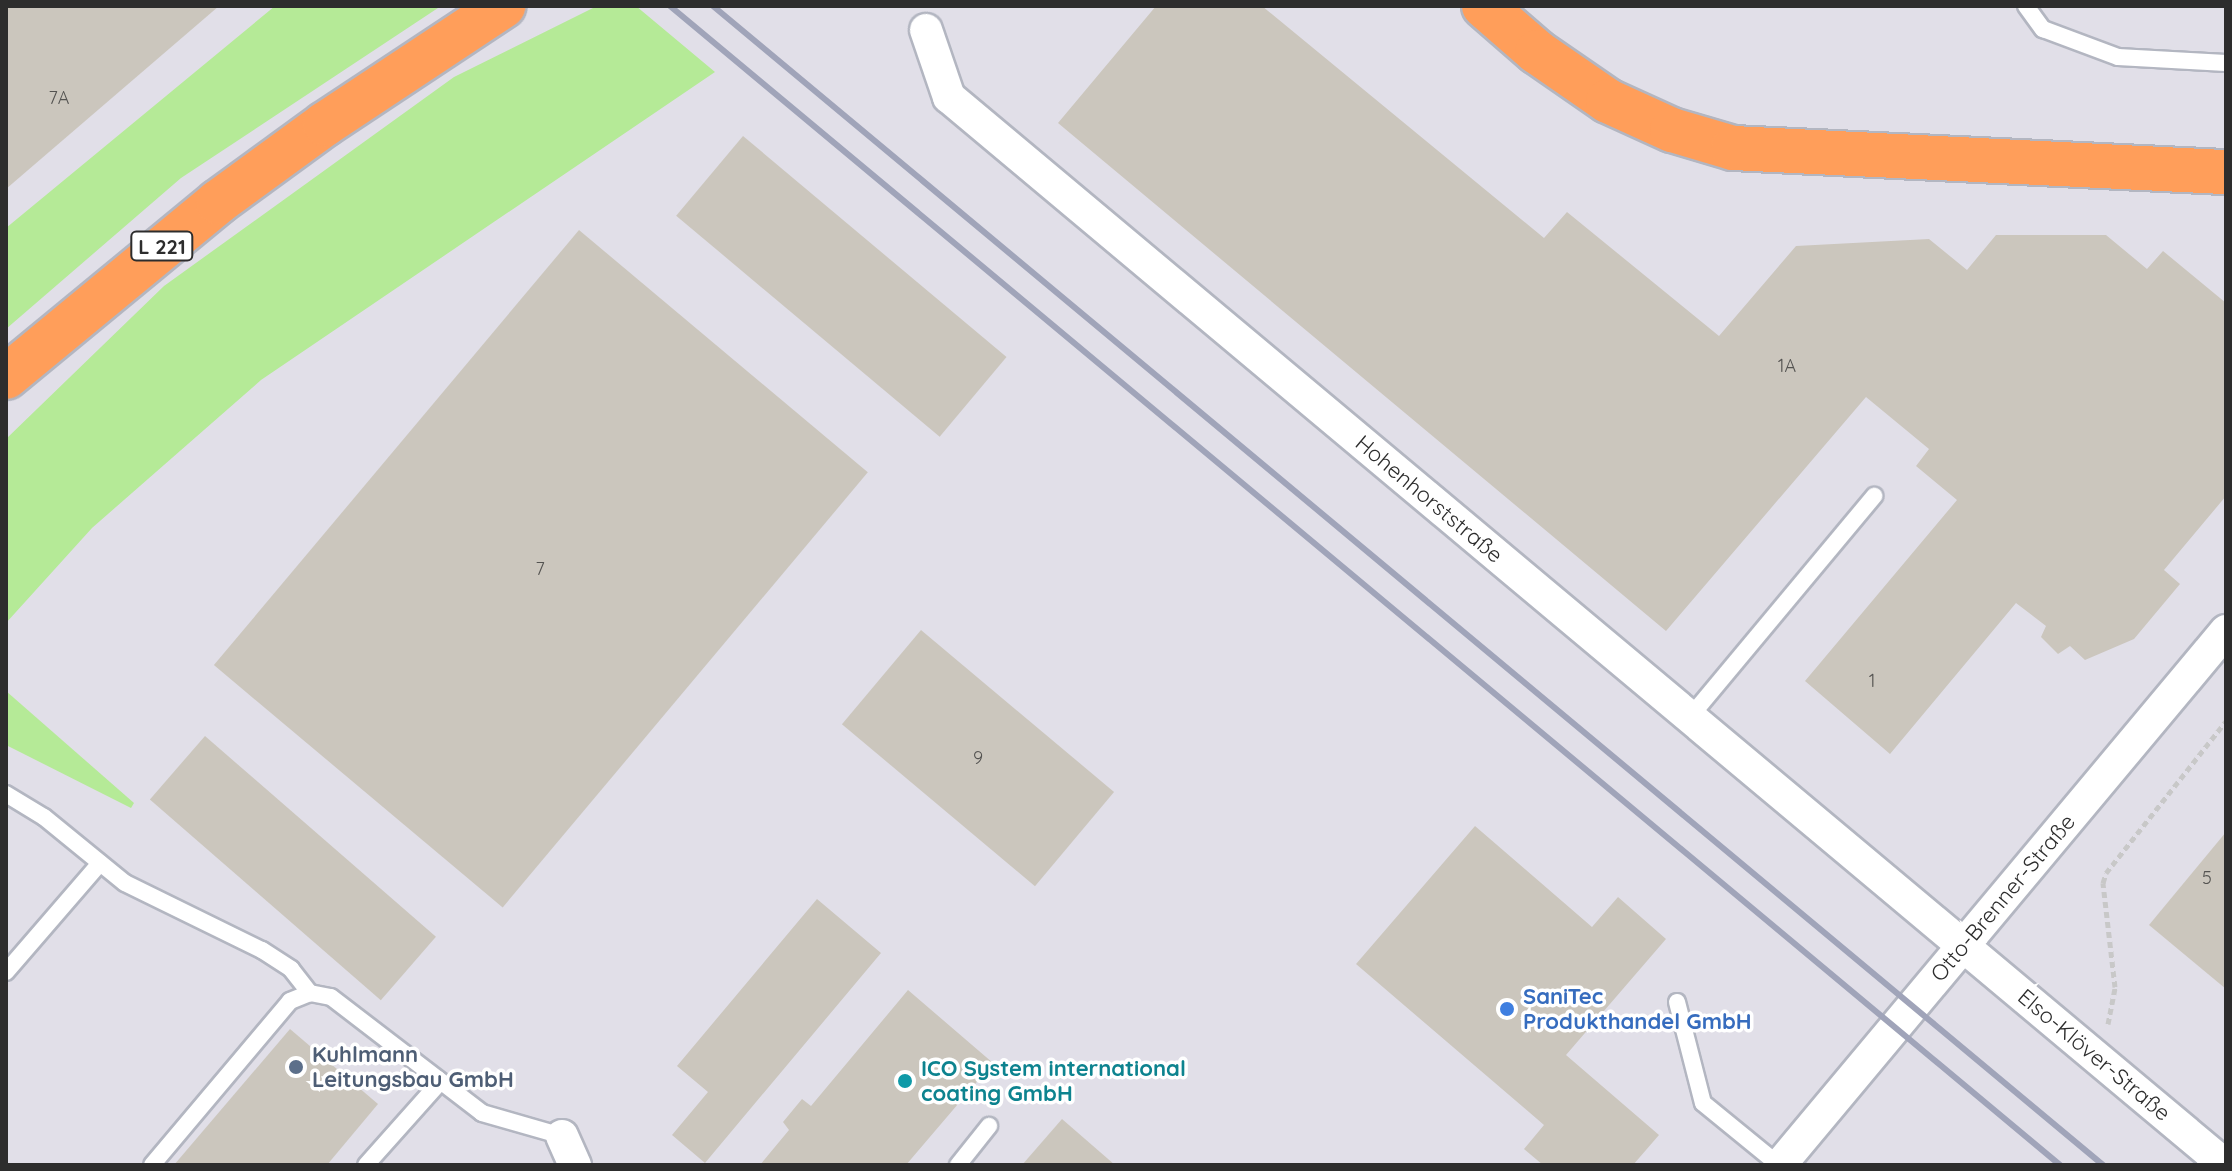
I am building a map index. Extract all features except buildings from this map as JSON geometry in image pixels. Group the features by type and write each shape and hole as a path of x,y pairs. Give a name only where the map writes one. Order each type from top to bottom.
{"highway":[{"name":"L 221","path":"6,377 218,202 325,124 503,6"},
{"path":"1484,6 1537,52 1608,101 1672,130 1733,148 2168,173 2226,172"},
{"path":"1526,6 1608,101"},
{"path":"2168,173 2226,184"}],"street":[{"name":"Hohenhorststraße","path":"926,30 949,97 1963,946"},
{"name":"Otto-Brenner-Straße","path":"1779,1165 2226,631"},
{"name":"Elso-Klöver-Straße","path":"1963,946 2225,1165"}],"lane":[{"path":"2026,6 2043,29 2118,57 2226,63"},
{"path":"1690,717 1874,496"},
{"path":"6,794 44,817 125,883 262,950 291,969 310,993"},
{"path":"6,972 100,863"},
{"path":"152,1165 290,1001 310,993 331,997 482,1113 568,1151"},
{"path":"1677,1002 1703,1103 1779,1165"},
{"path":"366,1165 440,1082"},
{"path":"958,1165 989,1126"}],"path":[{"path":"2096,1058 2115,987 2103,883 2106,873 2226,721"}],"shaded area":[{"path":"6,6 2226,6 2226,1165 6,1165"}],"green space":[{"path":"275,6 441,6 181,178 6,329 6,228"},
{"path":"597,6 636,6 715,72 261,380 92,528 6,623 6,439 164,286 454,77"},
{"path":"6,691 134,803 131,808 6,745"}],"railway":[{"path":"670,6 2060,1165"},
{"path":"713,6 2103,1165"}],"place":[{"name":"SaniTec Produkthandel GmbH","path":"1507,1009"},
{"name":"Kuhlmann Leitungsbau GmbH","path":"296,1067"},
{"name":"ICO System international coating GmbH","path":"905,1081"}]}
